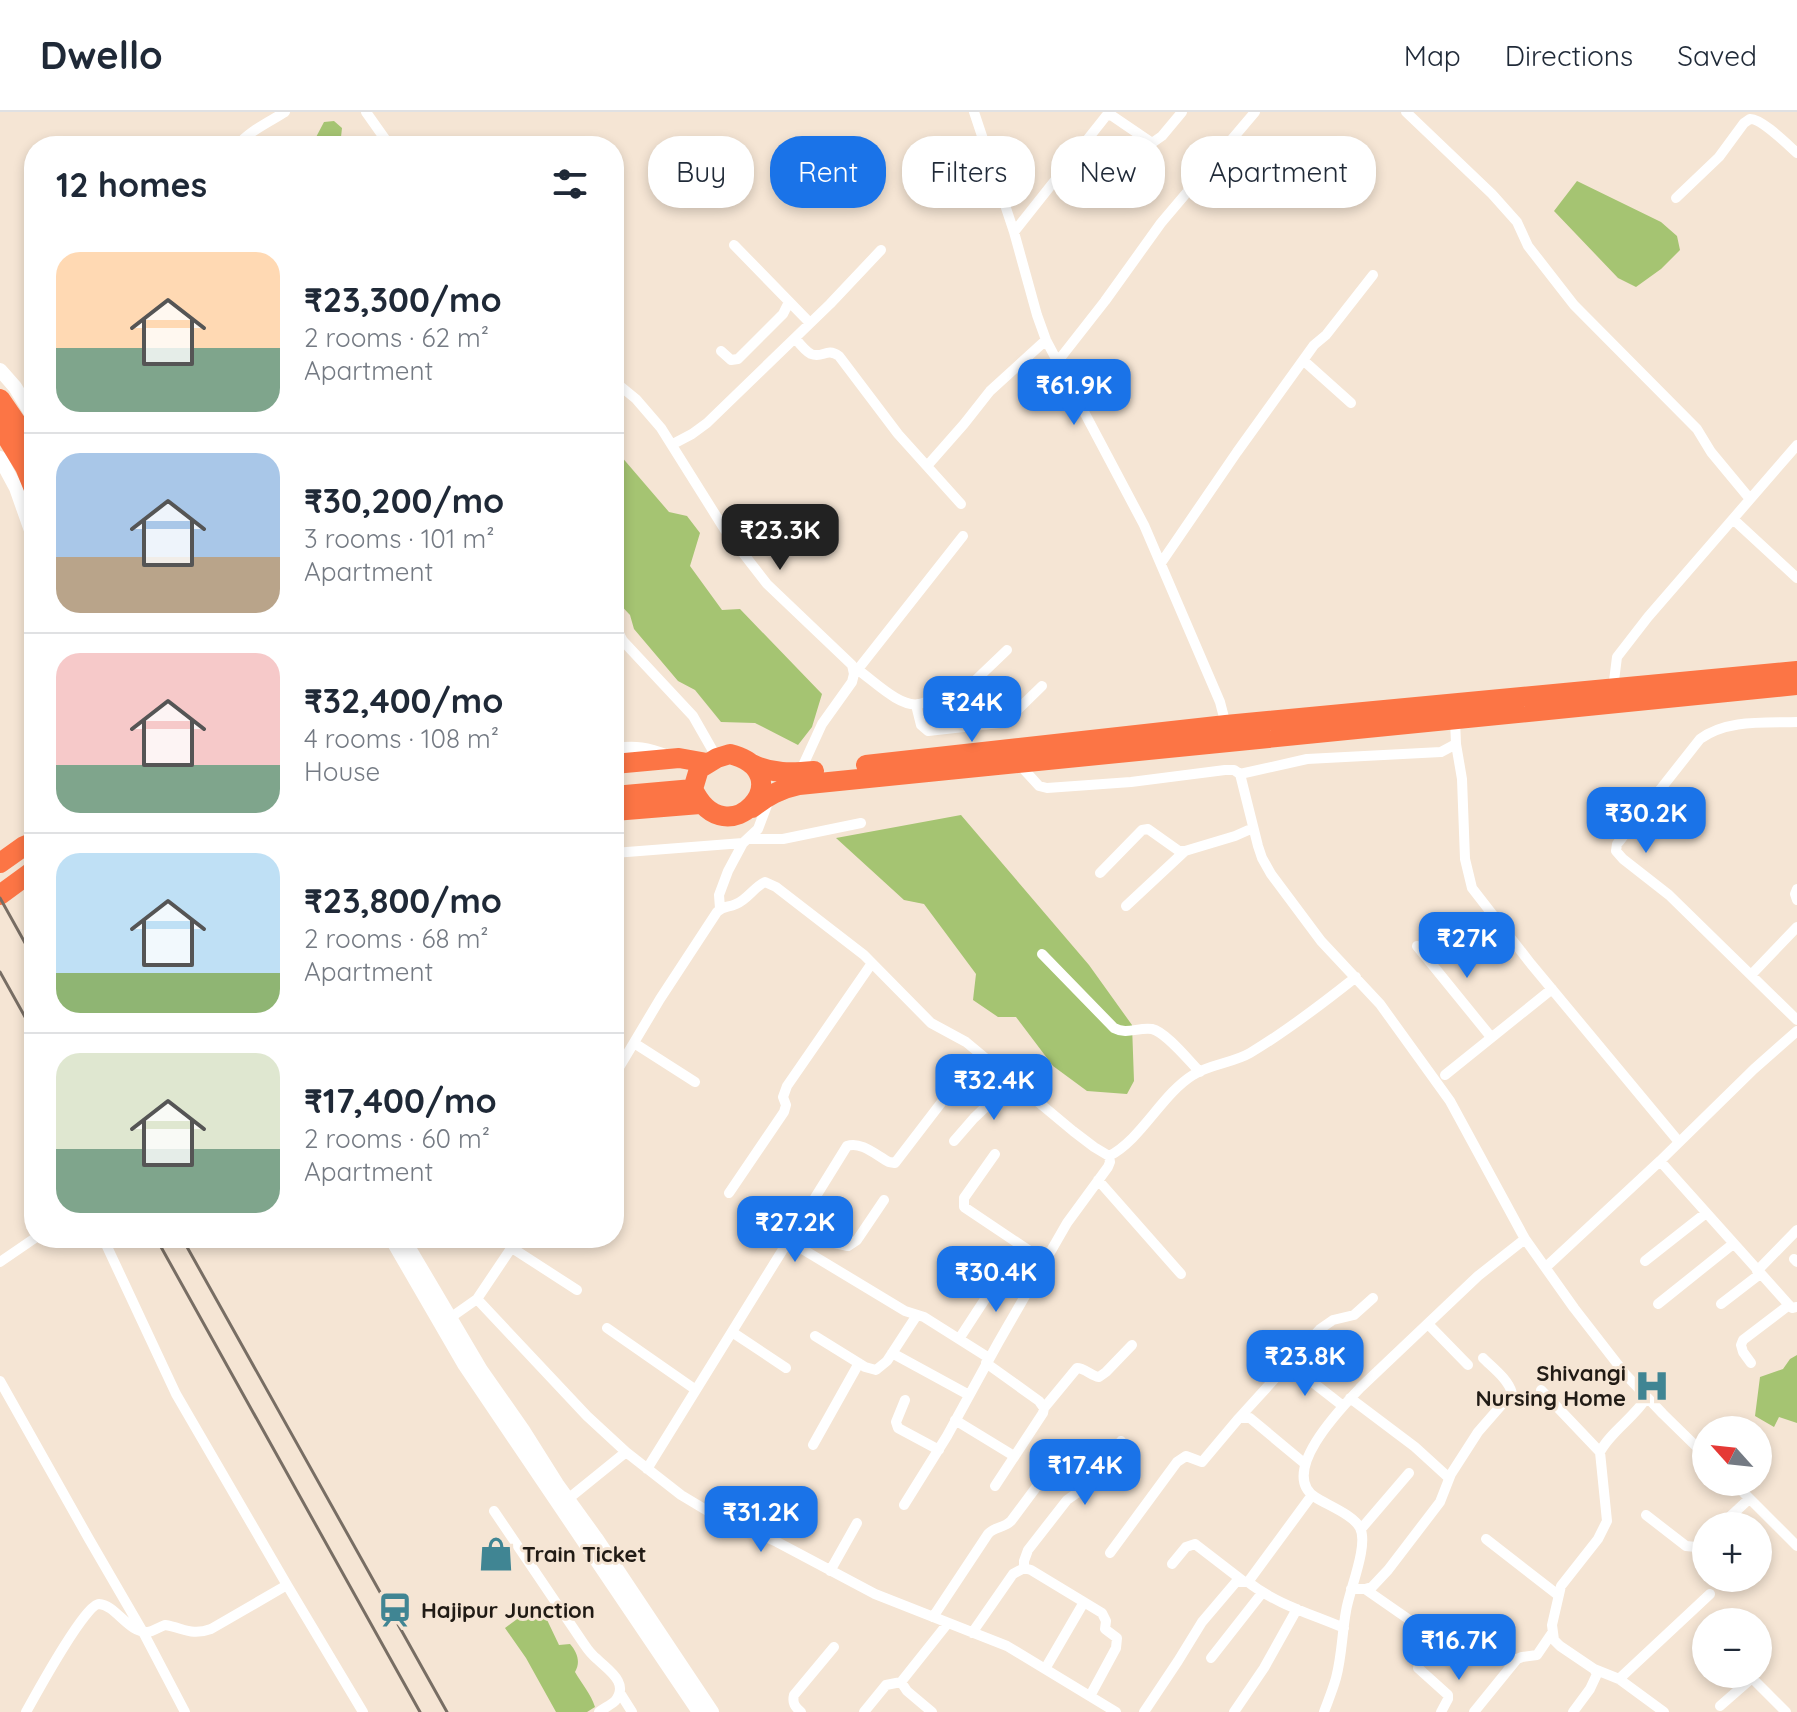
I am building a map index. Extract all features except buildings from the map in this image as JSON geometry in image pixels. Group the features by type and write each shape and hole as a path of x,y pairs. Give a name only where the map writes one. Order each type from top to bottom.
{"highway":[{"path":"0,399 24,434"},
{"path":"0,426 24,465"},
{"path":"624,808 700,781 730,754 764,770 800,772 1226,725 1797,671"},
{"path":"624,763 691,759 710,811 733,816 752,808 771,794 799,785 1797,685"},
{"path":"752,764 762,786 752,808"},
{"path":"624,779 644,783 700,781"},
{"path":"624,792 644,783"},
{"path":"0,863 24,846"},
{"path":"0,895 24,877"}],"main road":[{"path":"0,370 24,402"},
{"path":"0,458 24,511"},
{"path":"624,749 649,749 670,759"},
{"path":"624,818 675,810 700,781"},
{"path":"405,1248 481,1370 712,1712"},
{"path":"405,1248 471,1376 699,1712"}],"street":[{"path":"247,136 285,112"},
{"path":"366,112 383,136"},
{"path":"974,112 1046,340 1144,525 1220,702 1226,725"},
{"path":"1014,232 1106,116 1111,115 1152,143 1182,112"},
{"path":"1058,361 1170,212 1255,112"},
{"path":"1406,112 1476,177 1514,218 1528,246 1565,294 1697,429 1711,452 1750,499"},
{"path":"1676,198 1719,157 1750,119 1763,124 1797,153"},
{"path":"734,245 810,323"},
{"path":"673,444 707,423 881,250"},
{"path":"1161,563 1316,342 1326,335 1373,275"},
{"path":"721,351 731,360 738,359 783,314 789,302"},
{"path":"795,338 810,353 819,355 828,351 839,356 898,434 961,504"},
{"path":"927,466 990,391 1046,340"},
{"path":"1303,360 1351,403"},
{"path":"624,390 648,410 673,444 725,530 767,584 842,654 856,672 900,701 923,704 942,693 952,696 962,693 1007,650"},
{"path":"1613,689 1617,657 1797,445"},
{"path":"1733,519 1797,578"},
{"path":"800,772 817,733 856,672 963,536"},
{"path":"624,642 693,716 700,781"},
{"path":"916,705 921,725 928,731 1000,723 1042,686"},
{"path":"1455,720 1462,779 1465,859 1472,888 1679,1142"},
{"path":"1797,722 1735,725 1711,731 1700,739 1617,844 1616,851 1669,895 1797,1020"},
{"path":"1240,774 1307,759 1441,752 1456,744"},
{"path":"1019,764 1039,786 1047,788 1225,770 1240,774 1262,858 1271,874 1321,941 1380,1004 1450,1101 1525,1239 1574,1308 1610,1355 1692,1442"},
{"path":"624,1055 720,908 719,895 728,871 746,841 758,829 771,794"},
{"path":"624,852 783,839 861,823"},
{"path":"1100,873 1142,830 1148,829 1179,851 1185,851 1253,828"},
{"path":"1126,906 1185,851"},
{"path":"720,908 739,903 765,882 776,887 850,943 931,1023 966,1042 1012,1082 1109,1156 1108,1167 1074,1211 939,1450 904,1505"},
{"path":"1797,889 1797,900"},
{"path":"1752,974 1797,927"},
{"path":"1417,946 1491,1037"},
{"path":"1042,954 1114,1028 1127,1032 1157,1030 1200,1072"},
{"path":"729,1193 784,1112 786,1105 783,1097 787,1086 872,963"},
{"path":"1109,1156 1135,1135 1179,1087 1200,1072 1250,1053 1320,1006 1356,977"},
{"path":"1445,1075 1552,989"},
{"path":"1546,1267 1797,1031"},
{"path":"634,1043 695,1082"},
{"path":"954,1141 1012,1082"},
{"path":"647,1469 847,1146 857,1144 895,1163 941,1103"},
{"path":"995,1154 964,1198 964,1207 1046,1262"},
{"path":"1660,1161 1793,1306 1743,1340 1743,1352 1751,1363"},
{"path":"1098,1180 1181,1274"},
{"path":"798,1226 830,1242 848,1246 857,1240 884,1200"},
{"path":"1645,1261 1706,1213"},
{"path":"1721,1304 1759,1272 1797,1230"},
{"path":"1324,1712 1337,1677 1346,1610 1361,1556 1362,1540 1361,1529 1352,1519 1312,1495 1306,1488 1304,1463 1347,1402 1478,1276 1525,1239"},
{"path":"789,1241 905,1311 924,1317 959,1339 1044,1408"},
{"path":"1658,1304 1733,1244"},
{"path":"0,1262 24,1246"},
{"path":"108,1248 176,1394 363,1712"},
{"path":"450,1318 477,1299 512,1248"},
{"path":"522,1248 577,1290"},
{"path":"959,1339 1004,1270"},
{"path":"1110,1553 1177,1462 1186,1456 1202,1462 1327,1323 1354,1315 1373,1298"},
{"path":"477,1299 587,1416 626,1452 681,1495 875,1594 1007,1646 1111,1711"},
{"path":"815,1336 871,1370 876,1370 887,1361 917,1315"},
{"path":"1428,1324 1468,1365"},
{"path":"607,1328 696,1390"},
{"path":"732,1332 786,1368"},
{"path":"995,1486 1044,1408 1077,1368 1099,1377 1132,1345"},
{"path":"892,1353 969,1395"},
{"path":"1351,1589 1365,1589 1375,1584 1434,1511 1456,1463 1512,1393 1511,1388 1483,1358"},
{"path":"813,1445 859,1363"},
{"path":"1288,1363 1415,1447 1449,1478"},
{"path":"0,1381 185,1712"},
{"path":"1541,1390 1600,1452"},
{"path":"1647,1397 1635,1415 1604,1444 1600,1452 1607,1521 1598,1539 1567,1578 1558,1595 1552,1633 1560,1646 1594,1669 1619,1679 1664,1712"},
{"path":"905,1400 896,1422 898,1428 939,1450"},
{"path":"1239,1418 1250,1418 1304,1463"},
{"path":"955,1420 1014,1456"},
{"path":"1024,1568 1028,1550 1067,1500 1084,1488 1121,1441"},
{"path":"568,1499 626,1452"},
{"path":"1361,1529 1409,1473"},
{"path":"933,1617 991,1530 1011,1521 1046,1474"},
{"path":"1144,1712 1202,1622 1236,1582 1246,1581 1312,1495"},
{"path":"1746,1496 1797,1546"},
{"path":"1735,1512 1749,1499"},
{"path":"494,1511 584,1644 619,1681 620,1693 632,1712"},
{"path":"1646,1515 1692,1548"},
{"path":"830,1571 857,1523"},
{"path":"1486,1539 1558,1595"},
{"path":"1172,1564 1186,1547 1195,1544 1262,1593 1344,1628"},
{"path":"972,1633 1013,1574 1024,1568 1031,1570 1105,1616 1105,1629 1117,1638 1118,1642 1090,1696"},
{"path":"26,1712 76,1628 93,1606 106,1606 143,1632 151,1632 165,1625 201,1633 287,1585"},
{"path":"1365,1589 1447,1646"},
{"path":"1211,1658 1262,1593"},
{"path":"1619,1679 1710,1594"},
{"path":"1045,1669 1084,1602"},
{"path":"1234,1712 1264,1668 1297,1609"},
{"path":"864,1712 886,1685 901,1682 948,1623"},
{"path":"1474,1712 1517,1659 1537,1655 1552,1633"},
{"path":"801,1712 795,1707 794,1695 834,1647"},
{"path":"1418,1668 1448,1695 1441,1712"},
{"path":"1573,1712 1595,1681 1597,1674 1594,1669"},
{"path":"901,1682 932,1712"},
{"path":"1720,1706 1738,1688"},
{"path":"1762,1688 1786,1712"},
{"path":"599,1712 614,1702 620,1693"}],"shaded area":[{"path":"334,121 342,128 341,136 317,136 324,122"},
{"path":"1577,181 1661,222 1677,236 1680,250 1636,287 1618,278 1554,211"},
{"path":"624,460 669,512 687,516 700,533 690,566 722,610 740,609 822,694 812,727 798,745 755,723 721,722 695,690 678,681 634,629 630,615 624,609"},
{"path":"961,815 1089,965 1132,1025 1134,1081 1127,1094 1087,1091 1053,1066 1016,1017 998,1017 973,1000 976,974 924,904 904,900 836,838"},
{"path":"1797,1355 1797,1423 1779,1417 1774,1427 1772,1416 1755,1416 1760,1377 1783,1369"},
{"path":"539,1603 559,1645 570,1644 576,1654 578,1665 575,1672 595,1707 587,1712 556,1712 505,1628"}],"railway":[{"path":"0,898 24,941"},
{"path":"0,972 24,1015"},
{"path":"162,1248 420,1712"},
{"path":"188,1248 447,1712"}],"place":[{"name":"Shivangi Nursing Home","path":"1652,1386"},
{"name":"Train Ticket","path":"496,1554"},
{"name":"Hajipur Junction","path":"395,1610"}]}
